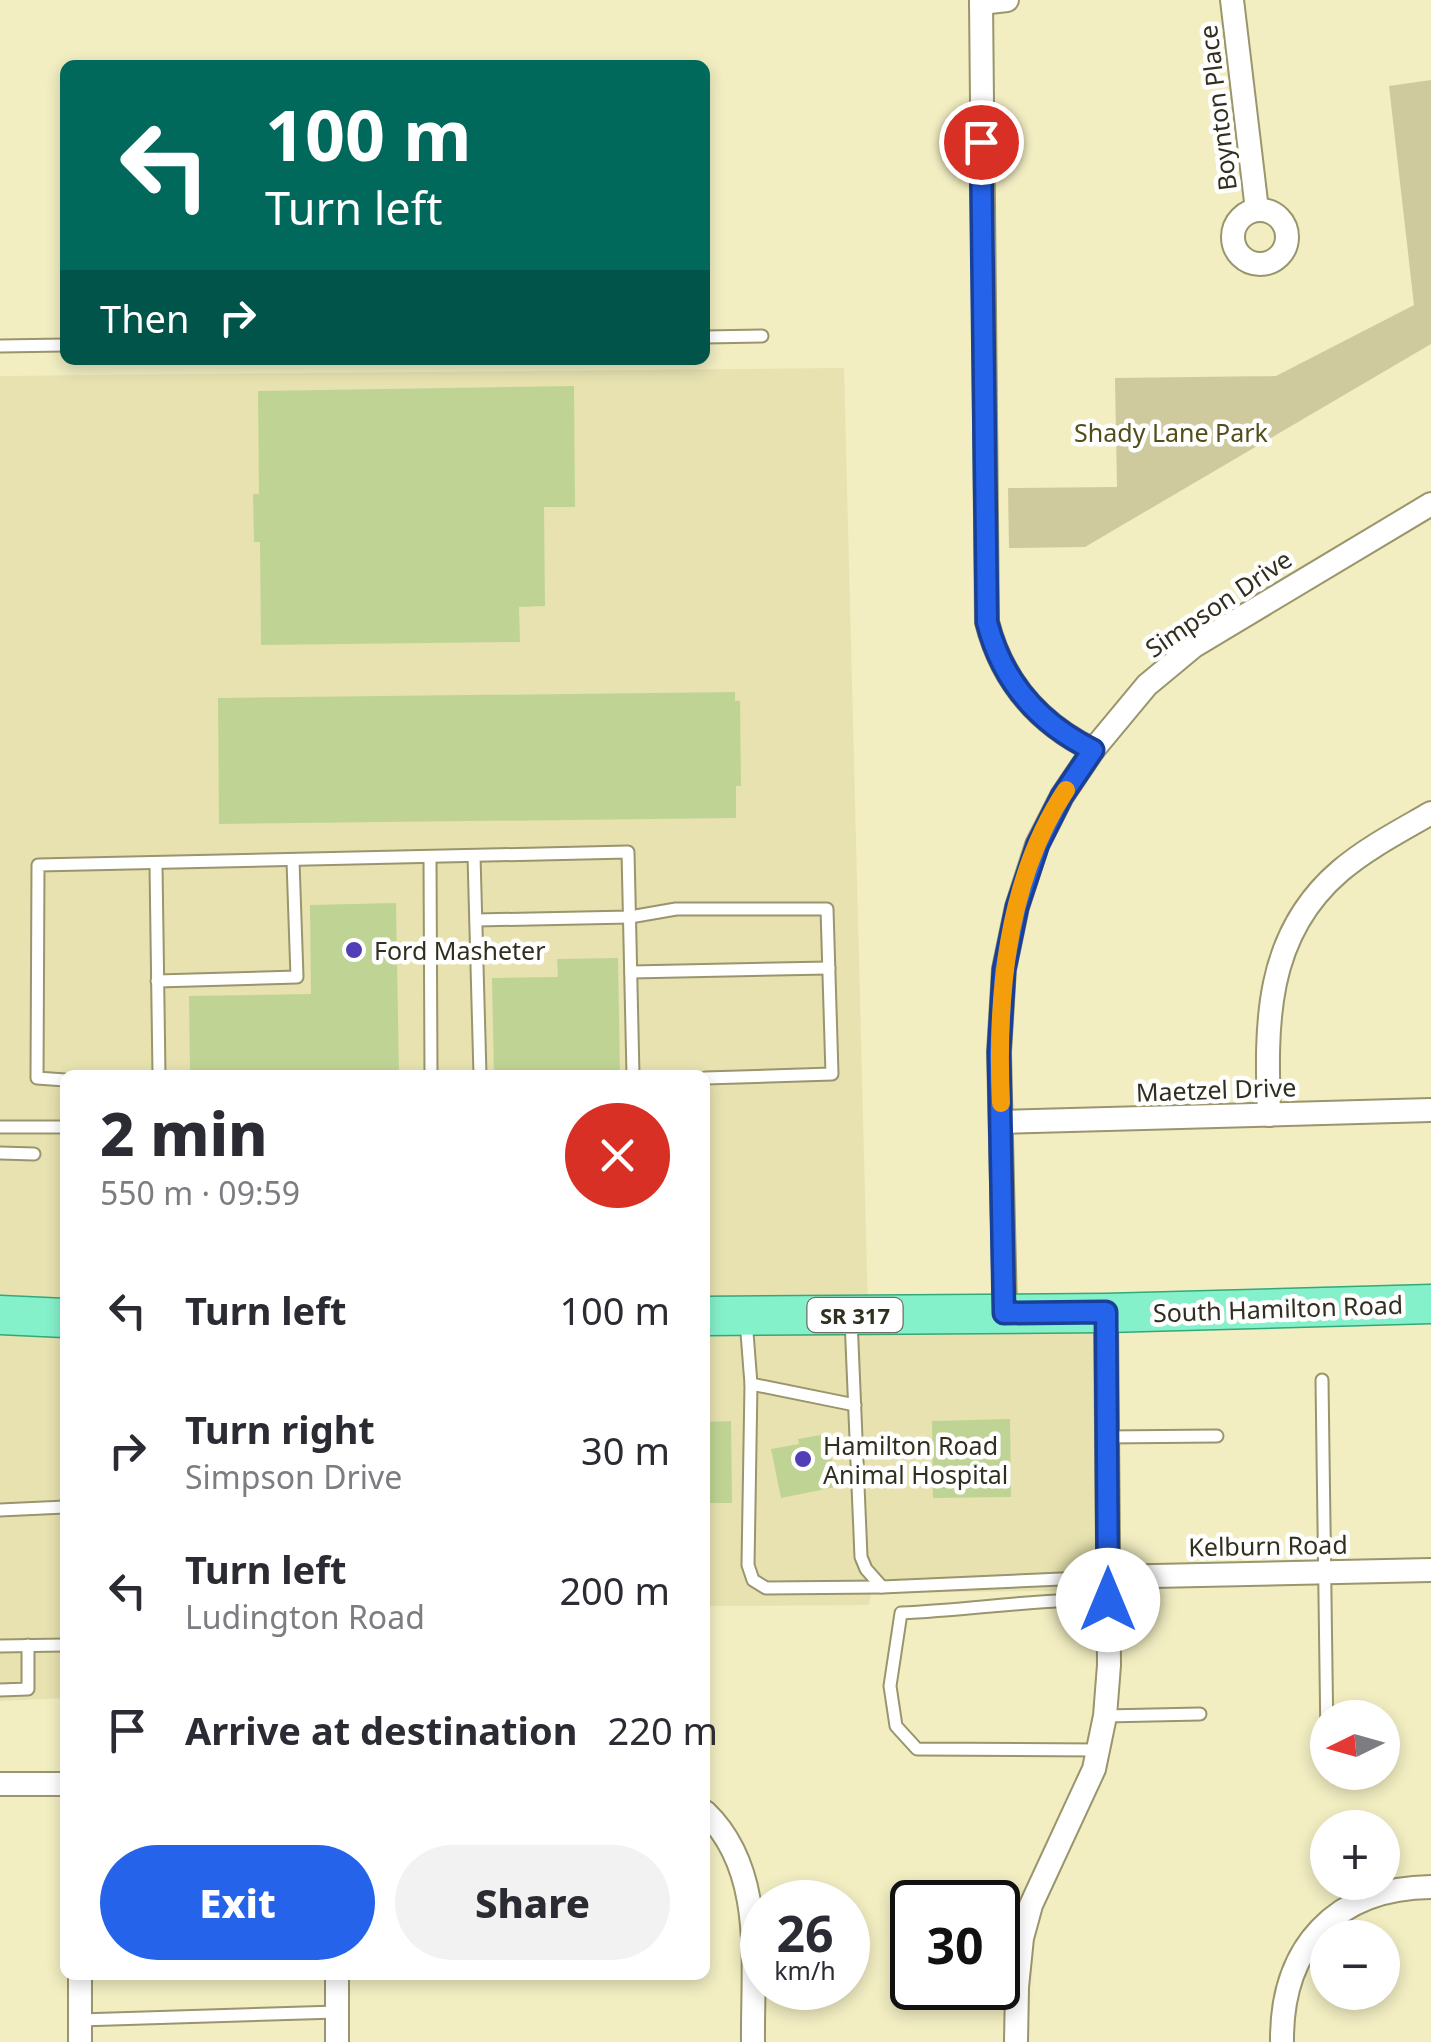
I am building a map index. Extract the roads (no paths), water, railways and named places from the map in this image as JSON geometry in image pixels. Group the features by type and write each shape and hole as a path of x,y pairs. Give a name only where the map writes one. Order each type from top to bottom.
{"main road":[{"name":"South Hamilton Road","path":"710,1316 1431,1304"},
{"path":"0,1315 60,1318"}],"street":[{"path":"1006,0 981,2 987,622 993,646 1010,680 1040,716 1068,738 1093,750"},
{"name":"Boynton Place","path":"1232,0 1257,210"},
{"name":"Simpson Drive","path":"1004,1313 999,1052 1004,970 1017,907 1038,844 1062,796 1093,750 1147,684 1194,646 1431,504"},
{"path":"1269,1115 1269,1000 1277,966 1296,929 1314,897 1338,872 1370,848 1431,813"},
{"name":"Maetzel Drive","path":"1002,1122 1431,1110"},
{"path":"1016,2042 1018,1961 1031,1905 1075,1816 1099,1750 1106,1716 1106,1312"},
{"name":"Kelburn Road","path":"1107,1588 1325,1571 1431,1570"},
{"path":"0,1784 60,1784"},
{"path":"710,1818 739,1859 747,1886 754,2042"},
{"path":"1282,2042 1292,1974 1320,1930 1358,1900 1406,1888 1431,1887"},
{"path":"80,1980 80,2031"},
{"path":"337,1980 338,2042"}],"lane":[{"path":"710,337 762,336"},
{"path":"0,346 60,345"},
{"path":"60,1080 37,1078 38,865 628,852 634,1070"},
{"path":"474,856 480,1070"},
{"path":"430,857 431,1070"},
{"path":"156,981 296,976 294,861"},
{"path":"156,864 159,1070"},
{"path":"476,920 630,918 676,909 827,908 832,1074 710,1078"},
{"path":"631,972 829,968"},
{"path":"0,1127 60,1127"},
{"path":"0,1153 34,1154"},
{"path":"851,1315 861,1557 882,1586"},
{"path":"746,1316 751,1384 748,1565 753,1580 766,1588 1086,1580 1107,1588"},
{"path":"1322,1380 1327,1700"},
{"path":"751,1384 855,1405"},
{"path":"1106,1438 1217,1436"},
{"path":"0,1510 60,1507"},
{"path":"1099,1750 917,1749 896,1726 890,1686 901,1613 980,1610 1107,1588"},
{"path":"0,1690 28,1689 28,1645"},
{"path":"0,1646 60,1645"},
{"path":"1106,1716 1200,1714"},
{"path":"80,2031 337,2012"}],"place":[{"name":"Ford Masheter","path":"354,950"},
{"name":"Hamilton Road Animal Hospital","path":"803,1459"}],"park label":[{"name":"Shady Lane Park","path":"1171,432"}]}
